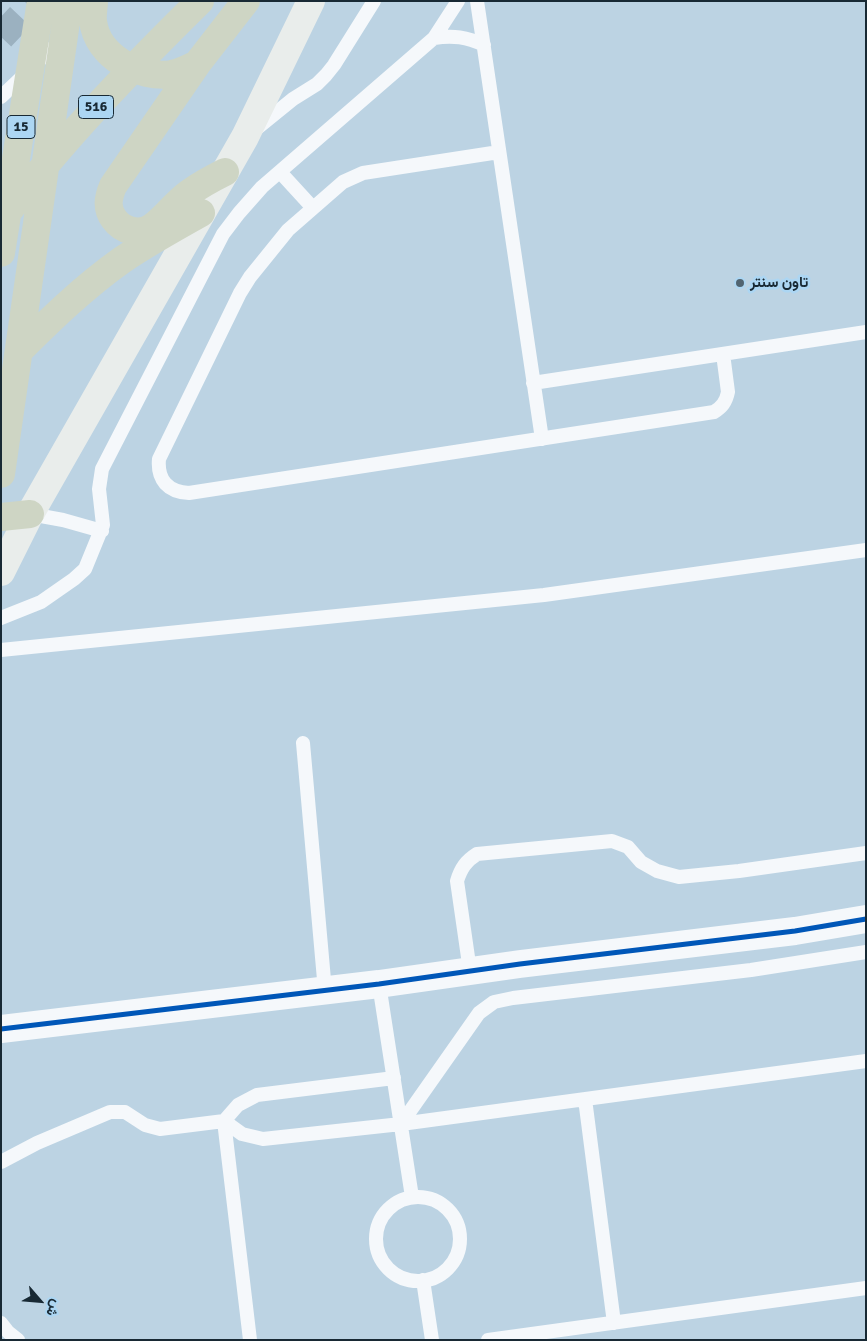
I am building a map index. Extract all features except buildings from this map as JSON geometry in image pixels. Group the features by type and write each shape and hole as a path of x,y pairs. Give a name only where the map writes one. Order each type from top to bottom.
{"highway":[{"name":"15","path":"1,253 41,1"},
{"path":"1,474 69,1"},
{"path":"94,1 93,20 97,33 103,44 122,63 134,69 159,74 172,74 197,64"},
{"name":"516","path":"1,221 104,98 200,1"},
{"path":"226,172 189,193 151,228 142,231 132,231 123,228 110,214 108,205 109,195 113,186 197,64 246,1"},
{"path":"19,352 72,300 122,260 161,235 201,213"},
{"path":"1,517 30,514"}],"main road":[{"path":"1,572 30,514 226,172 311,1"}],"street":[{"path":"1,1029 325,991 795,931 866,919"}],"lane":[{"path":"1,97 102,1"},
{"path":"245,137 326,75 374,1"},
{"path":"1,618 41,602 80,575 89,562 102,531 103,519 99,479 106,459 222,234 250,200 280,172 434,38 458,1"},
{"path":"478,1 542,439"},
{"path":"434,38 460,37 484,45"},
{"path":"500,152 363,173 343,182 288,230 274,245 240,292 158,459 160,478 165,485 172,490 189,493 714,412 720,408 727,398 728,392 723,354"},
{"path":"280,172 313,208"},
{"path":"533,383 866,332"},
{"path":"30,514 62,520 102,531"},
{"path":"1,650 544,595 866,550"},
{"path":"303,743 325,991"},
{"path":"470,972 457,881 462,868 468,860 477,854 612,841 628,847 641,862 657,871 679,876 739,871 866,853"},
{"path":"401,1124 479,1013 494,1002 513,998 775,967 866,952"},
{"path":"379,984 412,1197"},
{"path":"224,1121 242,1134 263,1139 401,1124 866,1061"},
{"path":"1,1162 37,1142 110,1112 125,1112 145,1125 160,1129 224,1121 238,1105 257,1095 394,1078"},
{"path":"586,1099 614,1323"},
{"path":"224,1121 250,1340"},
{"path":"412,1197 424,1197 435,1200 445,1207 453,1216 460,1238 458,1250 445,1270 435,1277 423,1280 411,1280 400,1277 382,1261 377,1250 377,1227 382,1216 395,1203 412,1197"},
{"path":"423,1280 432,1340"},
{"path":"488,1340 866,1288"},
{"path":"1,1323 18,1340"}],"tunnel":[{"path":"1,37 35,1"}],"cycle path":[{"path":"1,1029 379,984 520,964 795,931 866,919"}],"place":[{"name":"تاون سنتر","path":"740,283"}]}
